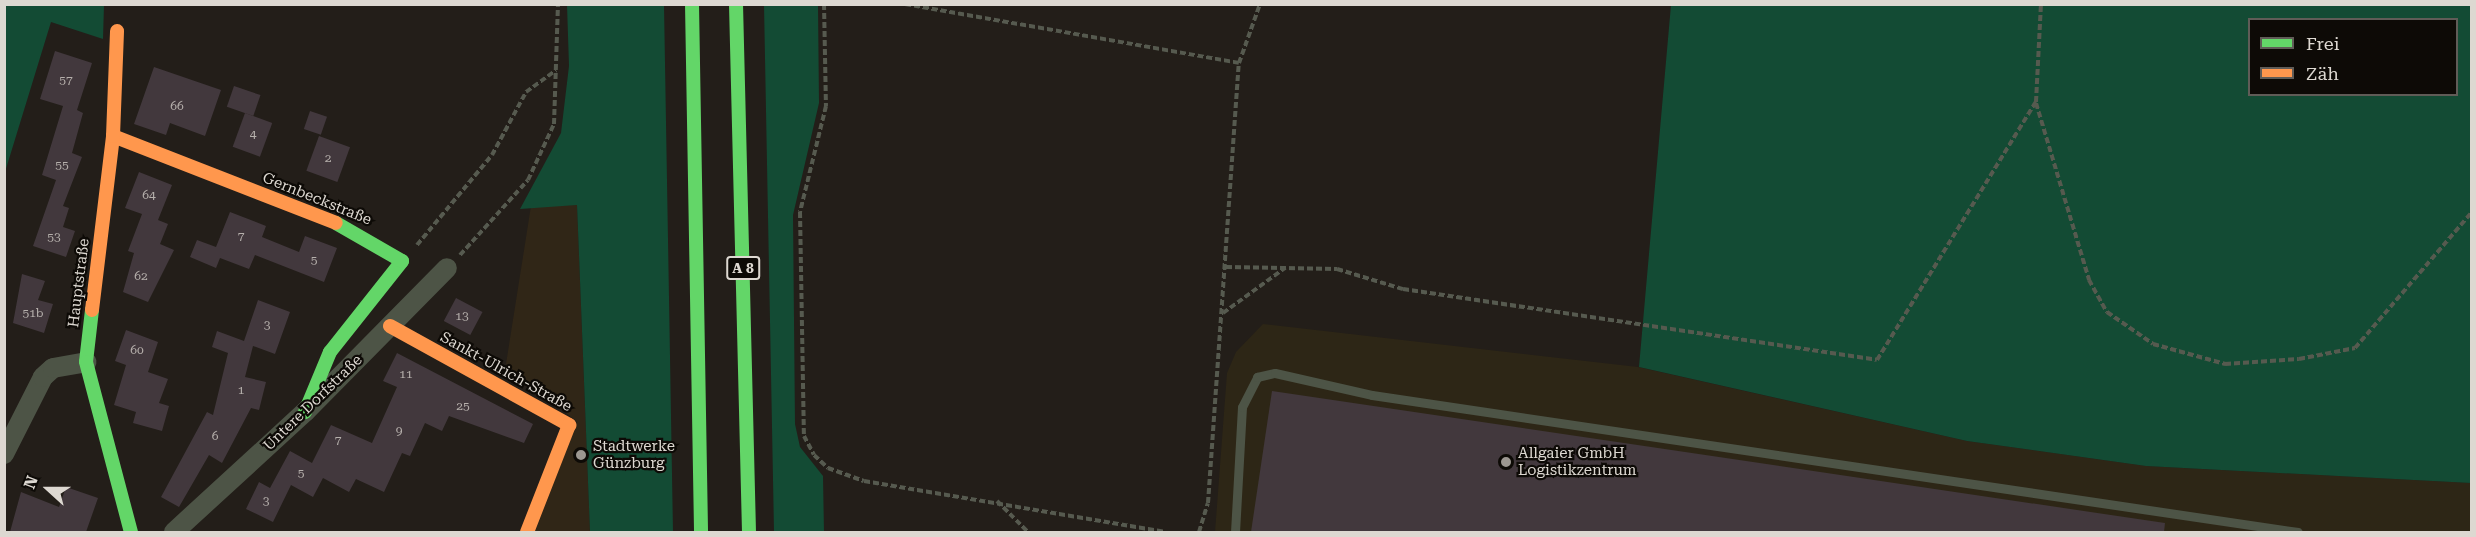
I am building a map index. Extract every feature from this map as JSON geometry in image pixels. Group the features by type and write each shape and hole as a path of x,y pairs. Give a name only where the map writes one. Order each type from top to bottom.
{"main road":[{"path":"692,4 701,532"},
{"name":"A 8","path":"736,4 749,532"},
{"name":"Hauptstraße","path":"117,31 113,136 86,362 131,532"},
{"name":"Gernbeckstraße","path":"113,136 360,232 402,261"},
{"path":"305,412 330,352 402,261"},
{"name":"Sankt-Ulrich-Straße","path":"390,326 569,425 527,532"}],"street":[{"name":"Untere Dorfstraße","path":"174,532 305,412 447,268"},
{"path":"4,454 43,377 53,368 86,362"}],"lane":[{"path":"1235,532 1242,407 1257,377 1275,373 1383,397 2298,532"}],"path":[{"path":"447,268 528,180 554,124 558,4"},
{"path":"824,4 826,106 800,212 804,436 828,468 864,481 996,501 1166,532"},
{"path":"905,4 1239,63"},
{"path":"1199,532 1208,502 1239,63 1260,4"},
{"path":"2041,4 2036,102 2089,280 2107,312 2153,344 2225,364 2299,359 2355,348 2472,212"},
{"path":"402,261 492,155 526,92 557,69"},
{"path":"1226,267 1337,269 1403,289 1877,360 2036,102"},
{"path":"1222,313 1286,267"},
{"path":"996,501 1028,532"}],"shaded area":[{"path":"577,205 590,532 535,532 577,422 506,364 531,206"},
{"path":"1263,324 1638,367 1967,441 2146,466 2472,483 2471,532 1215,532 1227,373 1236,352"}],"green space":[{"path":"5,4 104,5 103,39 51,22 5,172"},
{"path":"567,5 664,5 673,532 590,532 577,205 520,209 561,133 569,66"},
{"path":"764,5 818,5 819,103 793,215 795,424 800,447 823,476 824,532 774,532"},
{"path":"1671,5 2471,5 2471,483 2146,466 1967,441 1639,367"}],"building":[{"path":"55,51 92,63 77,110 83,113 72,153 82,157 63,206 69,208 63,227 75,231 66,257 33,246 56,180 42,175 63,106 40,99"},
{"path":"154,67 221,90 205,136 170,123 166,135 134,124"},
{"path":"234,86 260,95 253,116 227,107"},
{"path":"310,111 327,117 321,135 304,129"},
{"path":"245,113 272,123 260,157 233,147"},
{"path":"319,136 350,147 337,182 306,171"},
{"path":"139,172 172,185 158,220 168,224 160,244 174,250 148,302 123,292 134,253 128,251 142,214 125,208"},
{"path":"230,212 266,226 262,237 299,252 305,236 337,248 324,282 255,255 249,269 220,258 216,268 190,257 197,240 216,247"},
{"path":"22,274 45,281 38,300 53,304 44,333 13,323"},
{"path":"456,298 482,312 470,335 444,321"},
{"path":"258,300 290,312 275,354 253,346 245,377 266,382 259,410 251,408 222,463 209,455 179,507 161,497 207,412 213,415 228,353 212,347 217,331 244,341"},
{"path":"126,330 158,342 148,372 168,379 159,403 169,406 162,431 133,423 136,412 114,405 126,365 115,361"},
{"path":"397,353 533,424 524,443 449,416 442,431 425,423 410,456 402,453 384,492 356,479 349,492 323,478 313,497 291,485 273,522 246,509 259,482 270,488 290,451 312,463 331,425 372,443 397,387 383,381"},
{"name":"Allgaier GmbH Logistikzentrum","path":"1272,391 2165,523 2164,532 1251,532"},
{"path":"66,487 98,498 86,532 10,532 21,492 59,507"}],"traffic: fast":[{"path":"692,4 701,532"},
{"path":"736,4 749,532"},
{"path":"305,412 330,352 402,261 336,223"},
{"path":"92,310 86,362 131,532"}],"traffic: slow":[{"path":"92,310 113,136 117,31"},
{"path":"113,136 336,223"},
{"path":"390,326 569,425 527,532"}],"place":[{"name":"Stadtwerke Günzburg","path":"581,455"},
{"name":"Allgaier GmbH Logistikzentrum","path":"1506,462"}]}
